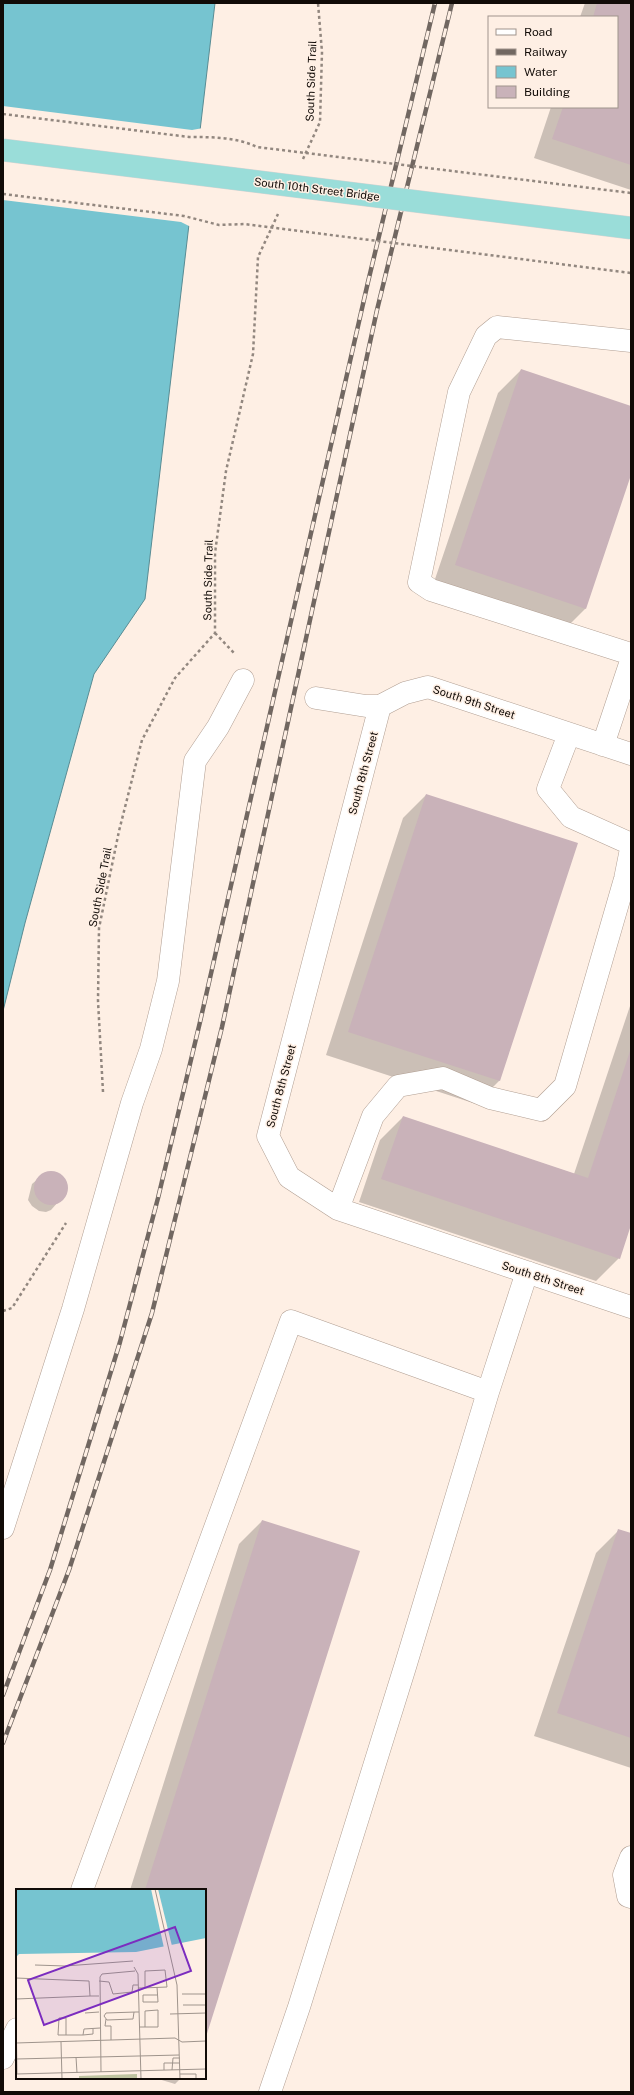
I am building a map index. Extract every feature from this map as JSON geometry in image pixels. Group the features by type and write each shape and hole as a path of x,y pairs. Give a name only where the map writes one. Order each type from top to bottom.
{"main road":[{"name":"South 10th Street Bridge","path":"3,150 631,228"}],"street":[{"path":"631,341 497,326 486,336 459,392 419,582 431,590 631,654"},
{"path":"603,745 631,662"},
{"path":"3,1528 73,1308 132,1103 151,1049 168,981 195,761 218,727 243,680"},
{"name":"South 9th Street","path":"380,706 405,693 428,687 631,754"},
{"path":"316,698 366,706 380,706"},
{"name":"South 8th Street","path":"380,706 268,1136 289,1177 338,1209 631,1307"},
{"path":"569,734 548,789 570,816 631,844"},
{"path":"338,1209 373,1116 398,1086 443,1078 490,1098 541,1110 565,1086 623,886 631,849"},
{"path":"270,2092 301,1999 396,1697 488,1392 527,1272"},
{"path":"82,1889 291,1321 488,1392"},
{"path":"631,1857 624,1875 628,1896 631,1897"},
{"path":"3,2058 16,2030"}],"path":[{"name":"South Side Trail","path":"300,165 320,122 322,52 318,3"},
{"path":"3,114 189,137 209,137 244,141 257,146 631,193"},
{"path":"3,194 184,216 219,225 244,224 631,273"},
{"name":"South Side Trail","path":"104,1094 98,1001 99,928 119,831 142,740 175,678 215,633 215,553 226,471 253,354 258,257 281,207"},
{"path":"3,1311 12,1308 68,1217"}],"water":[{"path":"3,3 215,3 145,599 94,674 25,923 3,1011"}],"pier":[{"path":"3,106 192,130 203,128 191,227 181,222 3,200"}],"building":[{"path":"597,3 631,3 631,165 552,139 563,108 618,108 618,16 593,16"},
{"path":"521,369 631,406 631,475 586,609 455,565"},
{"path":"426,794 578,843 500,1081 348,1032"},
{"path":"631,1048 631,1225 620,1259 381,1179 403,1116 588,1178"},
{"path":"51,1171 63,1176 68,1188 63,1200 51,1205 39,1200 34,1188 39,1176"},
{"path":"262,1520 360,1551 206,2037 206,1889 145,1889"},
{"path":"618,1529 631,1533 631,1738 557,1713"}],"railway":[{"path":"3,1695 50,1570 120,1342 158,1198 200,1022 368,282 435,3"},
{"path":"3,1743 69,1570 152,1313 222,1027 377,310 452,3"}]}
